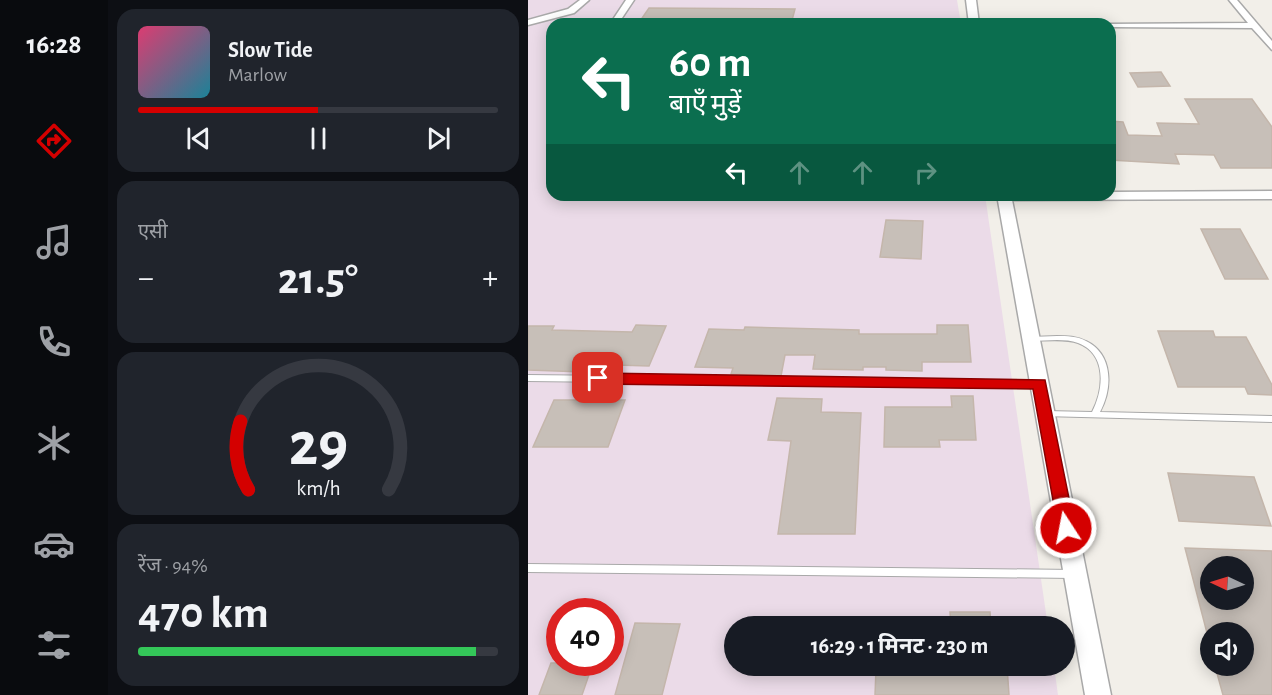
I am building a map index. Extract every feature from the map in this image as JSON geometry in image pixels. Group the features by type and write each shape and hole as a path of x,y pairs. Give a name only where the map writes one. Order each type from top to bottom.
{"street":[{"path":"548,18 571,11 585,0"},
{"path":"618,18 630,0"},
{"path":"970,0 973,18"},
{"path":"1233,0 1272,47"},
{"path":"528,24 546,19"},
{"path":"1116,25 1254,26"},
{"path":"1116,195 1272,195"},
{"path":"1005,201 1098,695"}],"lane":[{"path":"1031,339 1081,341 1098,355 1105,373 1105,390 1094,415"},
{"path":"528,378 1040,384"},
{"path":"1045,414 1272,419"},
{"path":"528,568 1075,574"}],"shaded area":[{"path":"528,0 957,0 960,18 546,18 546,201 986,201 1046,616 724,616 724,676 1055,676 1058,695 528,695"}],"building":[{"path":"649,8 795,9 793,18 642,18"},
{"path":"1161,72 1170,86 1138,87 1130,73"},
{"path":"1185,99 1252,99 1272,127 1272,168 1221,168 1214,155 1175,154 1179,164 1116,160 1116,121 1123,122 1128,135 1162,136 1157,123 1199,124"},
{"path":"886,220 923,221 921,259 880,257"},
{"path":"1201,229 1240,229 1268,279 1225,279"},
{"path":"636,325 666,326 649,366 615,365 611,373 528,370 528,326 554,326 552,330 632,332"},
{"path":"937,325 968,325 971,362 922,362 922,371 886,370 886,367 863,367 863,370 813,369 815,355 785,355 781,376 731,374 733,368 695,367 709,329 744,330 745,327 859,330 859,334 937,334"},
{"path":"1158,331 1213,331 1215,337 1246,337 1272,385 1272,395 1248,394 1245,387 1178,387"},
{"path":"951,396 973,396 976,440 939,440 940,447 884,447 885,407 952,407"},
{"path":"777,398 822,399 821,412 861,413 855,534 778,534 791,441 768,440"},
{"path":"554,400 625,400 608,447 533,447"},
{"path":"1168,473 1254,477 1271,526 1179,521"},
{"path":"1185,548 1272,551 1272,695 1223,695 1218,676 1254,676 1254,622 1204,622 1201,610 1254,610 1254,556 1200,556 1200,606"},
{"path":"950,612 990,612 990,616 950,616"},
{"path":"635,623 680,624 662,695 615,695 620,676 624,676 624,663"},
{"path":"546,676 589,676 582,695 539,695"},
{"path":"876,676 1008,676 1009,695 875,695"}],"route":[{"path":"598,378 1040,384 1066,528"}]}
